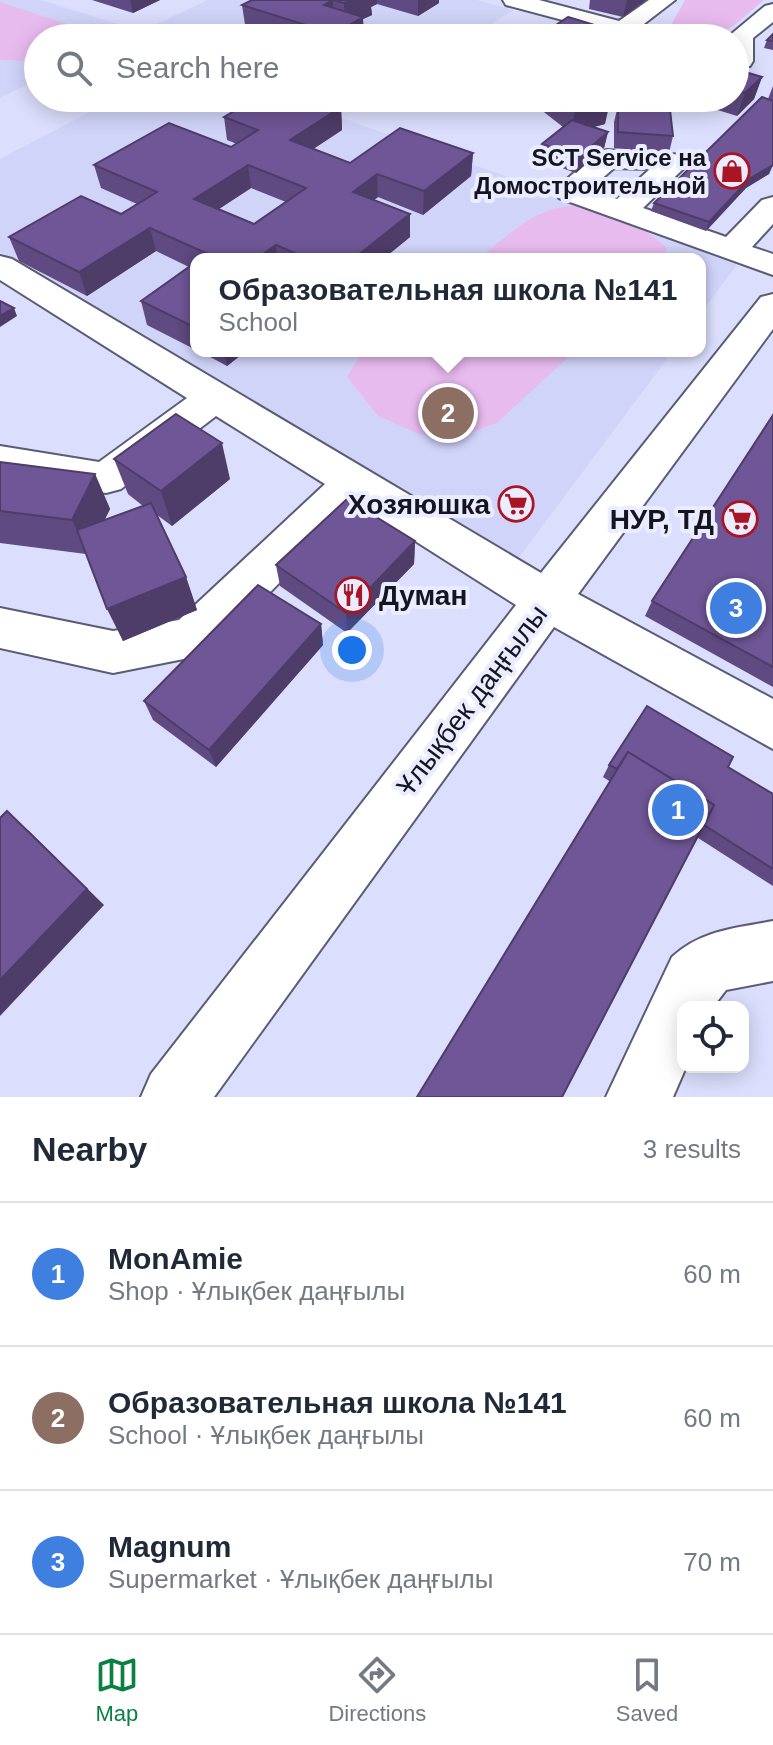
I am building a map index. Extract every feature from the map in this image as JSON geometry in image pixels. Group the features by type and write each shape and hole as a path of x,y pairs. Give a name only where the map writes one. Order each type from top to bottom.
{"street":[{"path":"514,0 576,8 600,24"},
{"path":"629,24 664,0"},
{"path":"749,30 773,11"},
{"path":"623,210 675,161 607,159 570,192 773,265"},
{"path":"732,249 773,206"},
{"path":"0,266 547,600 773,725"},
{"name":"Ұлықбек даңғылы","path":"174,1097 773,305"},
{"path":"0,461 106,478 215,397"},
{"path":"0,628 113,652 192,639 354,481"},
{"path":"639,1097 694,979 710,963 773,951"}],"shaded area":[{"path":"0,0 41,0 118,24 24,24 24,86 0,98"},
{"path":"208,0 477,0 513,10 491,24 157,24"},
{"path":"685,0 764,0 736,24 672,24"},
{"path":"0,2 67,24 24,24 24,61 0,60"},
{"path":"89,112 324,112 547,191 737,265 706,306 706,253 190,253 190,357 669,357 517,560 0,252 0,159"},
{"path":"572,206 611,215 635,225 667,248 666,253 486,253 533,218"},
{"path":"359,357 568,357 497,423 457,437 419,434 378,416 347,377"}],"building":[{"path":"252,0 333,0 324,5 363,17 351,24 302,24 242,5"},
{"path":"568,17 591,24 557,24"},
{"path":"749,73 762,77 749,89"},
{"name":"SCT Service на Домостроительной","path":"762,97 773,101 773,165 749,179 709,222 654,203 749,112"},
{"path":"232,112 333,112 290,140 350,163 400,128 473,153 424,191 377,174 353,192 410,214 361,253 294,253 276,245 265,253 206,253 150,228 79,272 9,237 81,196 121,214 157,192 94,165 169,123 231,147 258,130 224,117","holes":["248,165 306,188 254,224 194,199"]},
{"path":"618,112 670,112 673,136 618,132"},
{"path":"572,120 608,132 579,157 542,144"},
{"path":"190,266 190,325 141,301"},
{"path":"0,301 14,308 0,316"},
{"path":"176,414 222,443 161,491 114,459"},
{"name":"НУР, ТД","path":"773,415 773,667 652,601"},
{"path":"0,462 95,474 72,520 0,511"},
{"path":"347,499 415,541 346,613 276,565"},
{"path":"151,503 186,577 107,609 77,530"},
{"path":"258,585 321,624 209,750 144,701"},
{"path":"647,706 733,757 728,767 773,794 773,869 704,825 714,805 628,752 617,769 609,765"},
{"path":"628,752 714,805 562,1097 417,1097"},
{"path":"7,811 87,889 0,980 0,818"}],"place":[{"name":"SCT Service на Домостроительной","path":"732,171"},
{"name":"Образовательная школа №141","path":"448,413"},
{"name":"Хозяюшка","path":"516,504"},
{"name":"НУР, ТД","path":"740,519"},
{"name":"Думан","path":"353,595"},
{"name":"Magnum","path":"736,608"},
{"name":"MonAmie","path":"678,810"}]}
